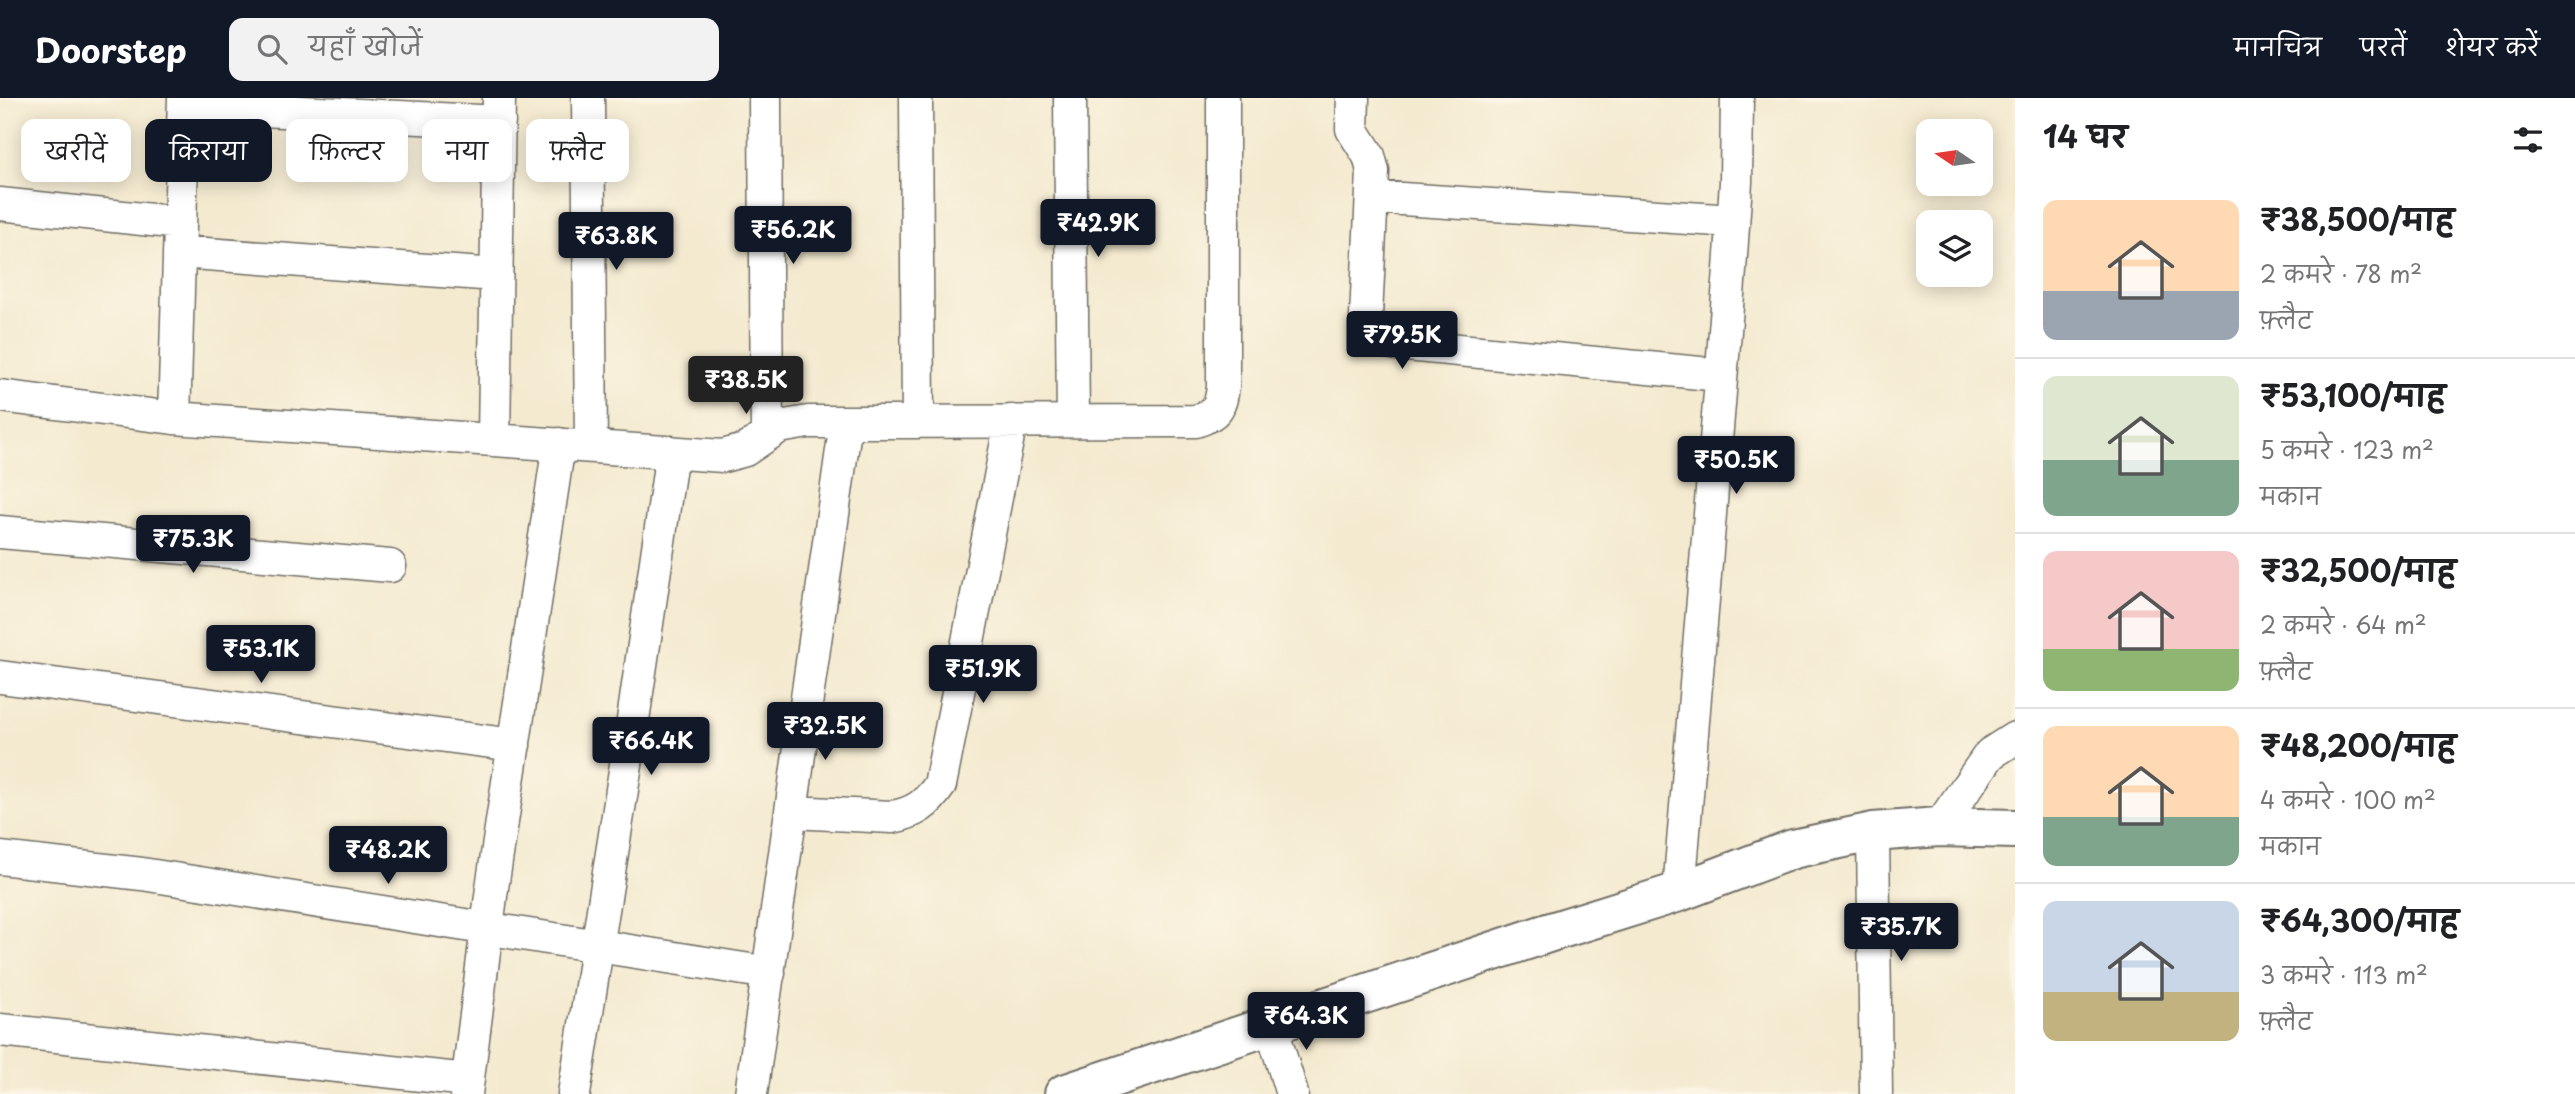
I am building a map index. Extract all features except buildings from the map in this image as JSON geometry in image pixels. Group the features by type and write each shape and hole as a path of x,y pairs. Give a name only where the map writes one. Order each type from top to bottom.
{"street":[{"path":"589,98 592,446"},
{"path":"765,98 767,434"},
{"path":"916,98 918,422"},
{"path":"1070,98 1073,421"},
{"path":"0,396 174,418 723,456 737,453 767,434 791,424 1196,421 1217,412 1223,386 1223,98"},
{"path":"1353,98 1352,129 1372,163 1366,317 1372,334 1377,339 1396,344 1721,375"},
{"path":"1679,892 1733,221 1737,98"},
{"path":"174,418 184,102 499,110 494,440"},
{"path":"1372,197 1733,221"},
{"path":"0,204 180,237 496,275"},
{"path":"792,812 892,817 905,815 919,809 940,785 1011,421"},
{"path":"751,1094 846,422"},
{"path":"0,1030 467,1087 487,928 559,444"},
{"path":"574,1094 634,720 672,452"},
{"path":"0,532 390,566"},
{"path":"0,677 514,745"},
{"path":"1939,827 1990,754 2015,738"},
{"path":"1088,1090 1271,1025 1679,892 1793,849 1873,832 1939,827 2015,829"},
{"path":"1873,832 1877,1094"},
{"path":"0,859 142,874 769,973"},
{"path":"1271,1025 1292,1094"}]}
